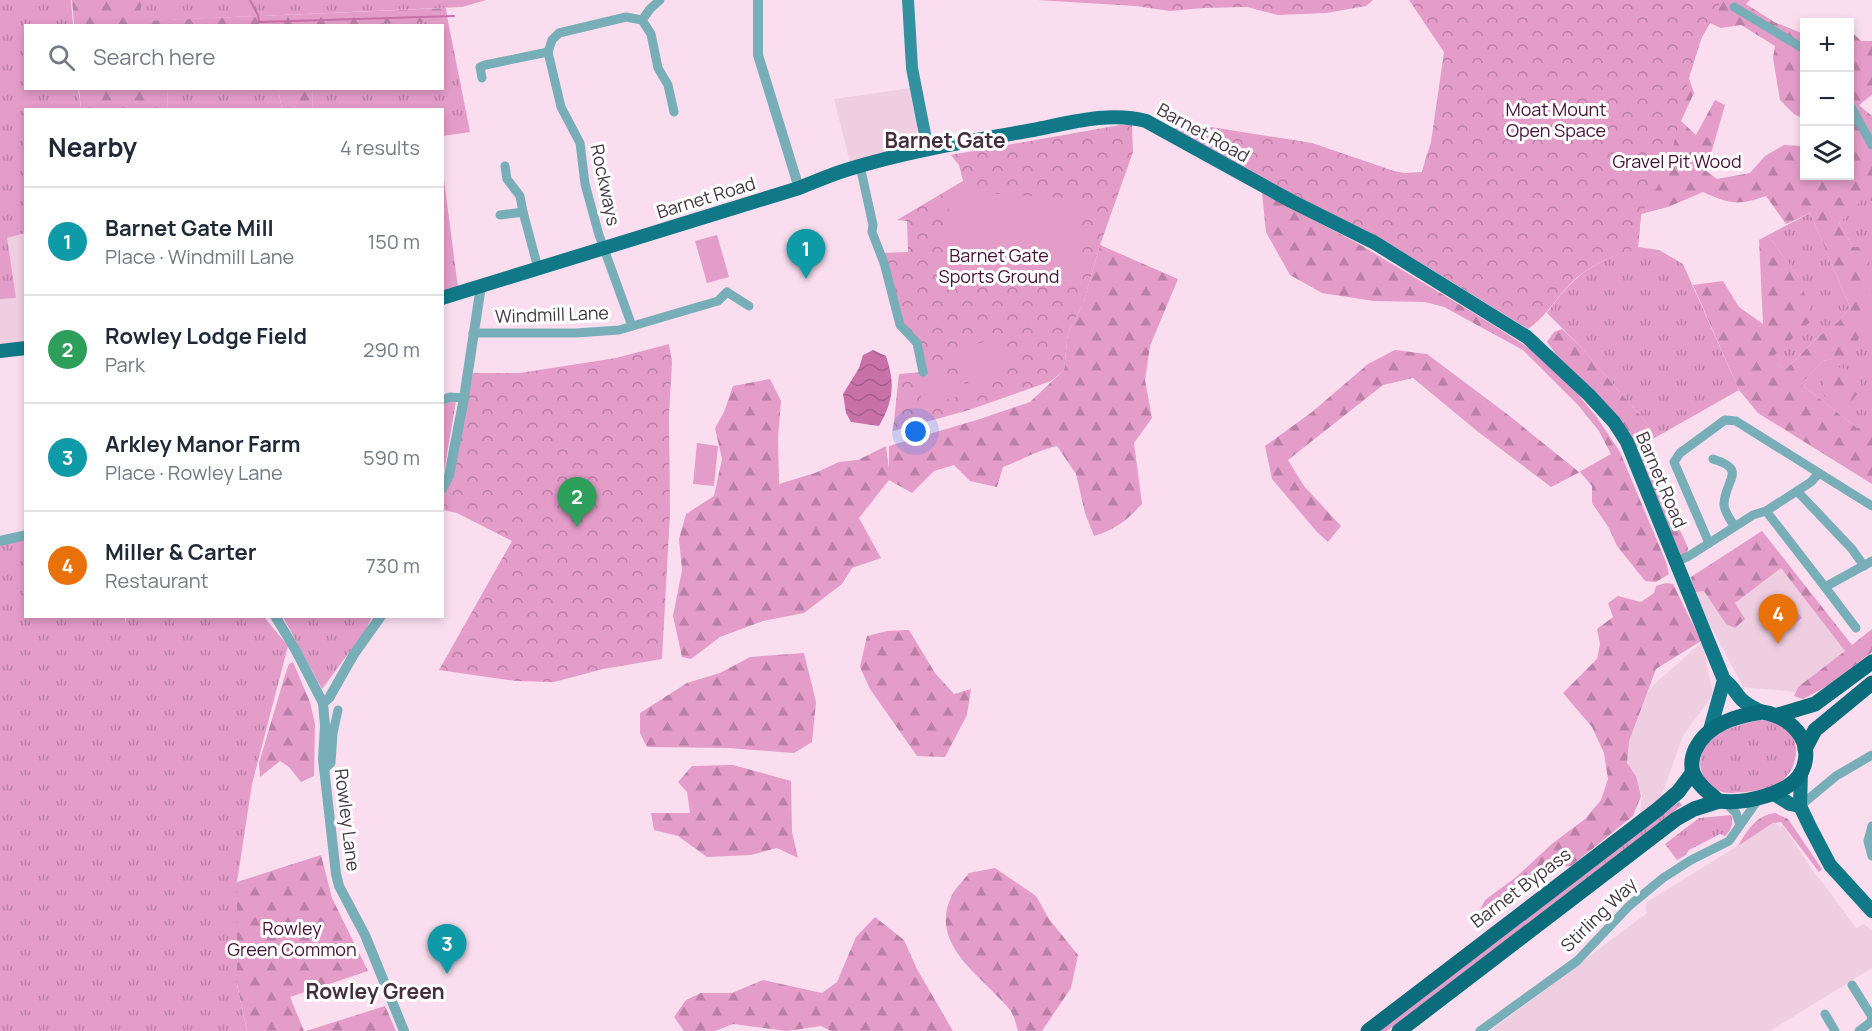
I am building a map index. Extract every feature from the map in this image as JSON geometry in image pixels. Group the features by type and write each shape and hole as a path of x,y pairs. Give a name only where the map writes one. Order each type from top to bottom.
{"highway":[{"path":"1778,715 1815,704 1872,662"},
{"path":"1399,1031 1676,819 1694,809 1721,801 1734,802 1767,795 1788,785 1802,772 1805,749 1815,730 1872,684"},
{"path":"1721,801 1702,787 1693,772 1697,746 1710,730 1740,716 1762,712 1778,715 1796,728 1805,749"},
{"name":"Barnet Bypass","path":"1368,1031 1664,804 1678,792 1693,772"}],"main road":[{"path":"908,0 912,68 928,150"},
{"name":"Barnet Road","path":"444,297 799,188 861,166 928,150 1085,120 1127,117 1146,121 1291,201 1375,243 1527,337 1600,407 1614,422 1627,442 1724,680 1748,705 1762,712"},
{"path":"0,351 24,348"},
{"path":"1710,730 1724,680"},
{"path":"1802,772 1800,806 1830,865 1872,911"},
{"path":"1767,795 1800,806"}],"street":[{"path":"642,20 660,0"},
{"path":"758,0 758,55 799,188"},
{"path":"1734,7 1800,47"},
{"path":"482,78 480,67 485,64 548,52 552,40 559,33 626,17 642,20 651,34 658,68 668,85 674,112"},
{"name":"Rockways","path":"548,52 561,107 580,143 585,184 604,249"},
{"path":"660,102 671,99"},
{"path":"1854,112 1872,145"},
{"path":"505,166 507,179 520,196 538,268"},
{"path":"861,166 873,225 872,232 884,263 900,325 918,343 923,372"},
{"path":"500,215 523,212"},
{"name":"Windmill Lane","path":"604,249 632,326"},
{"path":"444,485 449,476 464,398 481,286"},
{"name":"Windmill Lane","path":"473,333 576,333 619,330 718,301 727,292 749,306"},
{"path":"444,399 450,397 464,398"},
{"path":"1709,543 1674,462 1680,453 1725,420 1736,421 1872,506"},
{"path":"1713,459 1728,464 1732,468 1733,473 1724,505 1734,526"},
{"path":"1675,562 1753,515 1766,511 1811,482 1819,473"},
{"path":"1797,491 1868,563 1825,587"},
{"path":"1766,511 1856,628"},
{"path":"0,541 24,535"},
{"path":"276,618 323,703 329,698 354,654 380,618"},
{"name":"Rowley Lane","path":"323,703 324,770 336,874 339,886 365,935 404,1031"},
{"path":"324,770 331,762 333,733 338,710"},
{"path":"1800,806 1836,776 1872,755"},
{"name":"Stirling Way","path":"1480,1031 1576,961 1629,906 1654,885 1691,860 1729,841 1767,795"},
{"path":"1721,801 1736,813 1740,825"},
{"path":"1872,826 1868,841 1872,856"},
{"path":"1852,985 1871,1015 1872,1021 1859,1031"},
{"path":"1825,1014 1835,1031"}],"shaded area":[{"path":"911,88 917,123 917,140 911,147 850,162 834,99"},
{"path":"24,233 24,343 0,347 0,299 16,298 6,238"},
{"path":"1762,531 1852,646 1798,687 1795,692 1743,687 1696,598 1689,578"},
{"path":"1702,642 1713,694 1683,736 1661,797 1639,820 1642,794 1628,772 1626,749 1632,719 1650,688"},
{"path":"1776,822 1780,827 1783,825 1817,877 1856,928 1864,924 1872,931 1872,968 1770,1031 1490,1031 1647,913 1645,908 1647,902"}],"green space":[{"path":"0,0 71,0 73,24 24,24 24,90 78,90 81,108 24,108 24,233 7,238 16,298 0,299"},
{"path":"72,0 142,0 139,21 446,8 448,21 366,24 74,24"},
{"path":"126,0 486,0 462,7 123,22"},
{"path":"1037,0 1373,0 1366,6 1326,13 1278,15 1247,7 1170,11 1136,6"},
{"name":"Moat Mount Open Space","path":"1409,0 1721,0 1701,39 1690,74 1668,169 1641,214 1638,247 1590,268 1574,280 1539,320 1528,329 1387,242 1263,179 1174,129 1179,122 1312,143 1394,171 1422,172 1431,142 1444,52"},
{"name":"Moat Mount Open Space","path":"1703,0 1750,0 1746,4 1774,22 1800,32 1800,117 1780,100 1773,58 1775,46 1741,25 1721,28 1710,23 1701,39 1690,74 1689,78 1694,93 1681,121 1696,135 1715,100 1725,105 1706,171 1717,179 1750,173 1765,156 1784,145 1800,146 1800,180 1854,180 1854,34 1861,41 1872,41 1872,95 1859,105 1872,116 1872,201 1863,199 1839,223 1853,247 1871,247 1869,265 1863,273 1866,281 1868,322 1849,356 1823,361 1801,384 1857,428 1872,428 1872,484 1758,413 1739,390 1693,285 1723,281 1739,307 1763,324 1759,240 1768,235 1799,278 1813,319 1771,358 1785,370 1818,337 1839,321 1850,307 1810,213 1786,224 1766,196 1734,202 1703,192 1668,207 1641,214 1638,247 1594,264 1478,297 1387,242 1263,179 1174,129 1179,122 1254,135 1340,205 1422,172 1427,154"},
{"path":"448,21 470,132 444,136 444,108 313,108 312,90 444,90 444,24 346,24"},
{"path":"79,90 168,90 167,108 81,108"},
{"path":"168,90 278,90 282,108 167,108"},
{"path":"278,90 312,90 313,108 282,108"},
{"name":"Barnet Gate Sports Ground","path":"1120,125 1132,125 1133,152 1100,245 1083,304 1068,333 1064,370 1051,381 969,410 893,431 899,374 923,372 917,343 900,325 880,253 908,252 907,221 897,220 963,181 959,165 951,155"},
{"path":"444,180 458,288 444,291"},
{"path":"950,191 1084,199 1078,288 944,279"},
{"path":"1262,193 1359,244 1541,356 1564,378 1596,416 1620,452 1669,574 1656,582 1645,581 1617,546 1609,528 1592,503 1592,486 1580,472 1551,487 1477,431 1413,378 1383,385 1288,460 1304,486 1341,526 1328,542 1317,532 1272,479 1265,446 1312,412 1368,364 1395,350 1427,354 1579,472 1611,454 1599,431 1578,405 1523,350 1444,307 1425,302 1374,301 1322,293 1290,275 1266,232"},
{"path":"1863,198 1872,201 1872,428 1857,428 1801,384 1823,361 1849,355 1863,273 1853,247 1839,223"},
{"path":"1810,213 1850,307 1839,321 1818,337 1785,370 1771,359 1799,278 1768,235"},
{"path":"717,235 729,277 707,283 695,241"},
{"path":"1100,245 1178,279 1150,346 1145,380 1152,418 1134,443 1142,504 1126,520 1094,536 1085,513 1076,474 1057,446 1003,467 997,487 970,481 954,465 934,471 912,493 889,480 859,518 881,558 852,568 842,584 804,613 763,621 720,637 691,659 682,657 673,616 682,570 679,539 686,514 714,496 722,459 715,428 724,412 733,386 770,379 781,401 778,438 779,484 815,473 839,462 858,460 886,446 889,469 889,446 1030,402 1064,370 1068,333 1083,304"},
{"path":"1638,247 1659,250 1683,264 1739,390 1658,436 1580,346 1547,313 1567,288 1586,271"},
{"path":"1562,329 1580,346 1658,436 1634,449 1547,342 1554,332"},
{"path":"997,338 1008,377 970,389 959,349"},
{"path":"669,344 672,362 669,416 670,513 662,659 603,669 554,682 516,681 439,670 512,541 457,513 444,510 444,495 454,473 473,373 520,373 616,358"},
{"path":"1836,367 1853,372 1862,387 1852,401 1838,405 1824,396 1823,391 1825,380"},
{"path":"962,374 967,394 923,406 918,385"},
{"path":"456,401 444,472 444,402"},
{"path":"697,443 718,446 714,486 693,484"},
{"path":"1644,449 1688,548 1687,553 1681,555 1637,454 1639,450"},
{"path":"1762,531 1852,645 1872,629 1872,652 1829,685 1803,699 1794,696 1798,687 1845,651 1781,568 1735,603 1745,619 1735,628 1726,624 1704,591 1695,592 1691,577"},
{"path":"24,540 24,618 125,618 126,624 126,618 265,618 288,646 252,784 237,882 237,985 247,1031 0,1031 0,544"},
{"path":"1666,583 1673,584 1701,641 1656,669 1629,741 1627,763 1636,776 1641,796 1633,816 1571,866 1547,868 1488,916 1480,910 1485,900 1585,819 1601,800 1608,779 1604,753 1592,727 1563,693 1597,659 1600,644 1597,629 1613,617 1608,603 1618,596 1641,602 1654,593 1656,586"},
{"path":"1787,599 1802,618 1793,625 1792,620 1769,615"},
{"path":"284,618 372,618 365,631 322,689"},
{"path":"909,630 935,673 954,694 971,689 967,715 945,757 917,756 870,689 860,667 867,636 887,631"},
{"path":"804,653 816,702 812,742 794,753 728,748 647,747 640,733 640,713 687,683 720,673 750,657"},
{"path":"293,662 310,702 315,724 314,776 301,782 289,767 280,761 260,777 259,763 285,675 289,664"},
{"path":"1760,720 1780,724 1790,732 1796,747 1796,756 1790,772 1777,784 1761,790 1721,792 1706,781 1700,764 1701,754 1713,738 1724,731"},
{"path":"733,765 791,781 792,832 798,858 777,848 751,855 707,857 678,836 654,830 651,813 690,813 687,792 678,782 692,766"},
{"path":"1679,802 1682,805 1387,1031 1380,1031"},
{"path":"1775,813 1788,819 1822,869 1819,872 1781,822 1773,823 1738,846 1757,820"},
{"path":"1731,815 1731,827 1725,836 1720,834 1689,850 1686,855 1677,860 1665,844 1699,818"},
{"name":"Rowley Green Common","path":"321,855 332,898 368,971 290,997 304,1031 247,1031 237,984 237,882"},
{"path":"995,868 1036,896 1049,919 1078,955 1071,988 1042,1031 1018,1031 1010,1010 962,959 952,944 947,929 946,913 952,895 958,886 969,873"},
{"path":"875,917 904,940 917,969 953,1031 831,1031 821,1026 787,1031 733,1024 715,1031 684,1031 674,1017 686,1000 701,993 732,993 763,980 822,993 837,982 856,937"},
{"name":"Rowley Green Common","path":"385,1006 396,1031 306,1031"}],"water":[{"path":"873,350 886,356 892,383 888,408 879,426 851,422 846,413 843,394 859,368 863,355"}],"waterway":[{"path":"250,0 259,22 454,16"}],"place":[{"name":"Barnet Gate Mill","path":"806,279"},
{"name":"Rowley Lodge Field","path":"577,527"},
{"name":"Miller & Carter","path":"1778,644"},
{"name":"Arkley Manor Farm","path":"447,974"}],"district":[{"name":"Barnet Gate","path":"945,141"},
{"name":"Rowley Green","path":"375,992"}],"park label":[{"name":"Gravel Pit Wood","path":"1677,162"}]}
